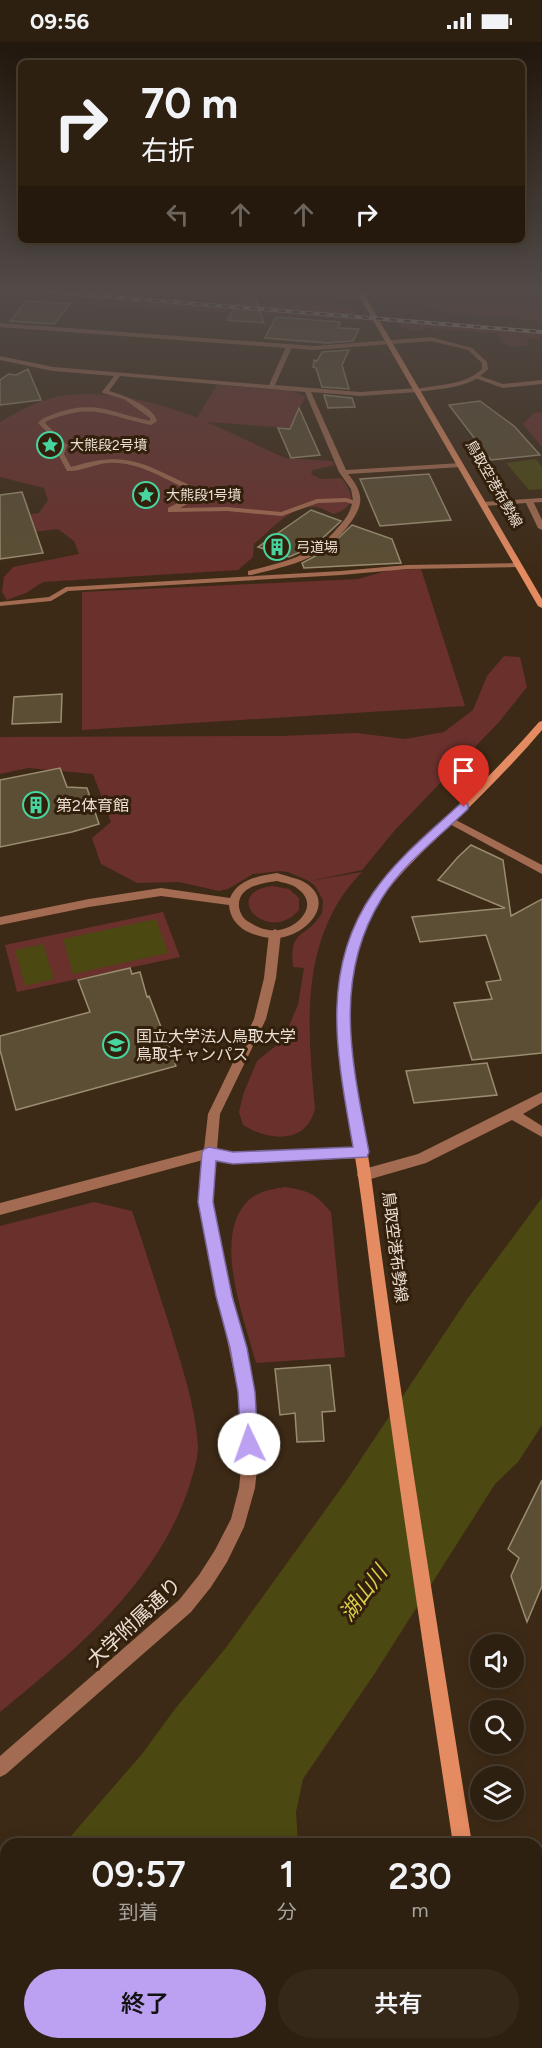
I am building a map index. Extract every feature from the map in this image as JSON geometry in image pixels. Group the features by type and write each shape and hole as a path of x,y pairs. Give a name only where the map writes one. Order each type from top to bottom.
{"main road":[{"name":"鳥取空港布勢線","path":"414,383 542,606"},
{"name":"鳥取空港布勢線","path":"462,1838 388,1365 362,1152 344,1054 344,990 349,962 360,928 377,896 398,869 506,766 542,724"}],"street":[{"path":"112,383 105,392 130,401 153,417 154,421 151,423 107,410 87,408 67,411 44,420 41,423 64,445 61,454 69,470 82,465 109,461 141,464 196,491 197,495 193,499 171,510 227,509 282,514 317,501 346,500 357,503"},
{"path":"220,383 360,394 418,390 452,383"},
{"path":"271,387 273,383"},
{"path":"493,383 503,386 536,383"},
{"path":"230,579 298,559 326,545 356,512 357,503 354,490 343,472 307,390"},
{"path":"343,472 461,465"},
{"path":"483,504 542,500"},
{"path":"529,501 542,528"},
{"path":"0,604 51,599 66,589 407,567 518,564"},
{"path":"450,820 542,870"},
{"path":"277,877 300,884 313,899 314,908 311,917 304,925 293,930 274,933 252,929 242,923 235,915 234,902 243,887 252,881 277,877"},
{"path":"0,921 88,903 161,892 234,902"},
{"name":"大学附属通り","path":"0,1768 185,1606 206,1581 238,1521 247,1488 250,1459 246,1392 205,1202 214,1114 260,1019 270,978 274,933"},
{"path":"364,1175 421,1159 542,1097"},
{"path":"512,1114 542,1132"},
{"path":"0,1209 209,1153 233,1158 362,1152"}],"shaded area":[{"path":"217,385 293,391 305,397 289,428 207,422 285,458 332,461 335,465 313,470 311,474 321,479 341,478 351,495 350,504 334,514 320,508 307,507 290,514 254,544 253,557 238,570 43,582 26,593 7,600 2,592 4,577 13,567 79,554 74,541 58,529 16,534 0,518 39,513 48,500 44,488 0,477 0,422 44,400 86,394 145,401 197,418"},
{"path":"542,412 542,447 523,424 534,413"},
{"path":"421,569 465,706 82,730 82,592 358,579 390,570"},
{"path":"504,656 520,657 527,687 499,722 395,830 362,870 310,881 362,872 342,897 327,924 317,953 310,1014 315,1108 311,1120 304,1129 295,1134 275,1136 243,1125 239,1112 244,1092 257,1061 283,1040 298,1005 304,968 293,967 292,954 296,939 322,913 323,900 315,886 288,872 280,871 253,874 228,889 219,891 179,882 137,883 101,864 92,838 111,822 93,774 28,768 0,774 0,737 281,736 356,733 405,739 444,732 473,710 487,676"},
{"path":"272,886 289,889 299,898 299,910 287,920 274,922 263,920 254,914 249,906 249,898 257,891"},
{"path":"163,912 180,957 17,992 5,945"},
{"path":"285,1187 311,1194 331,1212 345,1357 256,1363 234,1278 231,1255 233,1233 238,1214 250,1199 262,1192"},
{"path":"94,1202 132,1211 187,1386 194,1415 197,1457 188,1490 174,1524 134,1586 84,1640 0,1712 0,1226"}],"water":[{"path":"536,459 542,467 542,489 529,490 506,463"},
{"path":"156,919 168,953 73,974 63,939"},
{"path":"43,944 54,979 25,986 15,950"},
{"name":"湖山川","path":"542,1198 542,1425 518,1462 495,1484 375,1673 303,1779 296,1812 298,1838 69,1838 142,1754 175,1709 225,1649 347,1480 468,1298"}],"building":[{"path":"0,383 34,383 41,400 0,405"},
{"path":"321,383 347,383 349,389 322,387"},
{"path":"324,395 352,398 355,407 328,408"},
{"path":"480,401 514,426 540,455 491,460 449,405"},
{"path":"299,408 320,455 291,458 278,428 290,429"},
{"path":"429,474 451,520 380,526 360,479"},
{"path":"22,492 43,553 0,559 0,495"},
{"path":"311,510 341,521 314,546 289,557 258,547"},
{"path":"352,525 392,539 401,563 304,568 302,563 325,551"},
{"path":"62,694 61,722 12,724 14,697"},
{"name":"第2体育館","path":"60,768 67,787 87,788 99,824 0,847 0,780"},
{"path":"471,845 503,860 511,916 542,899 542,1053 472,1060 454,1003 492,999 486,982 501,980 486,935 420,942 412,917 505,908 438,880"},
{"path":"130,968 132,974 140,972 147,997 149,996 176,1066 16,1110 0,1050 0,1036 90,1012 78,980"},
{"path":"487,1063 497,1095 414,1103 406,1071"},
{"path":"330,1365 335,1411 322,1412 324,1441 297,1442 295,1413 280,1415 275,1369"},
{"path":"542,1480 542,1586 527,1622 511,1576 519,1558 508,1549"}],"place":[{"name":"大熊段2号墳","path":"50,445"},
{"name":"大熊段1号墳","path":"146,495"},
{"name":"弓道場","path":"277,547"},
{"name":"第2体育館","path":"36,805"},
{"name":"国立大学法人鳥取大学 鳥取キャンパス","path":"116,1045"}],"route":[{"path":"249,1444 246,1392 205,1202 209,1153 233,1158 362,1152 344,1054 344,990 349,962 360,928 377,896 398,869 464,807"}]}
